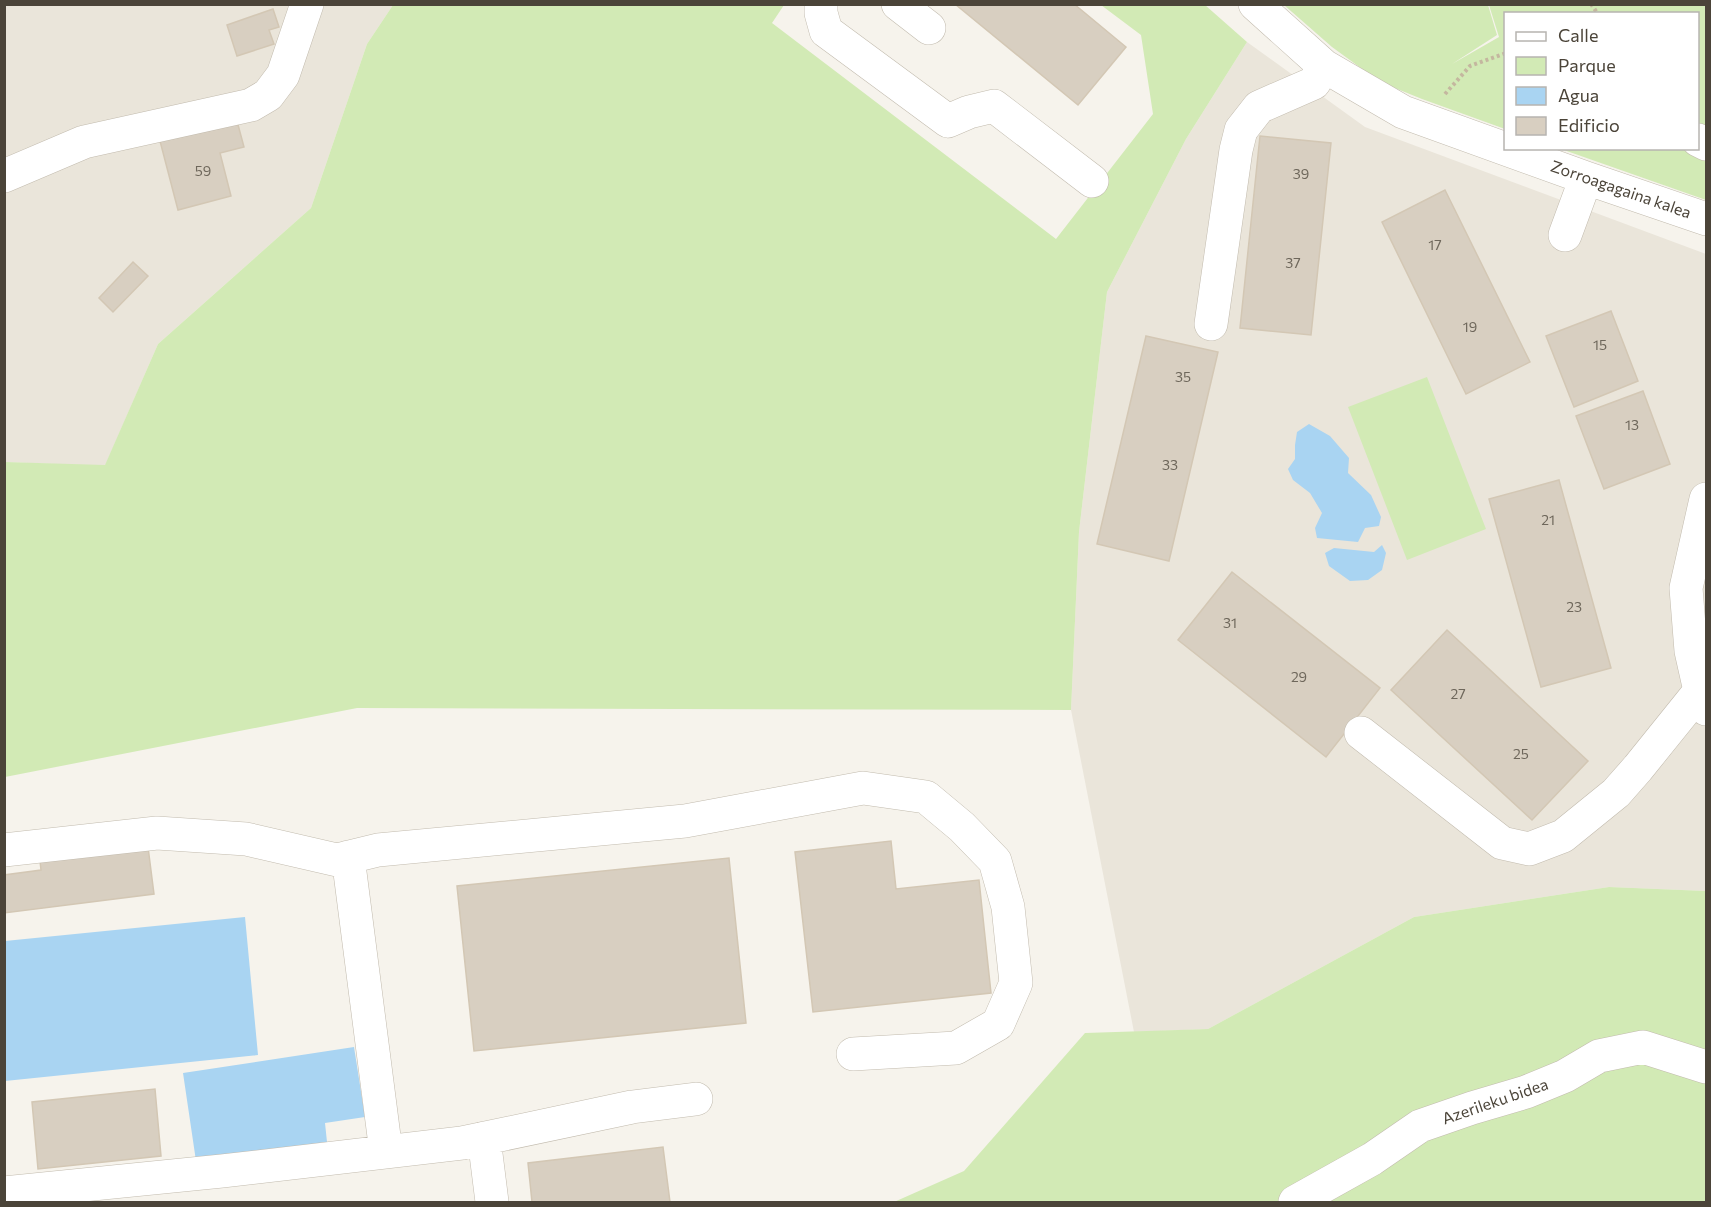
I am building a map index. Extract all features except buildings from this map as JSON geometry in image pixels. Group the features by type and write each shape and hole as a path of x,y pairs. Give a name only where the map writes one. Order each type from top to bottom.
{"street":[{"path":"4,176 84,142 251,105 268,95 283,75 308,4"},
{"path":"821,4 826,31 948,121 969,112 994,106 1092,181"},
{"path":"898,4 928,28"},
{"name":"Zorroagagaina kalea","path":"1255,4 1324,66 1393,106 1504,148"},
{"path":"1211,324 1236,150 1241,130 1259,107 1314,83 1324,66"},
{"name":"Zorroagagaina kalea","path":"1509,150 1707,219"},
{"path":"1565,235 1586,178"},
{"path":"1361,732 1502,843 1529,849 1563,836 1616,793 1704,698 1691,651 1686,588 1707,499"},
{"path":"4,850 157,832 246,839 337,860 378,850 686,821 863,788 926,797 962,827 995,861 1008,907 1016,983 998,1024 956,1048 853,1054"},
{"path":"348,857 386,1152"},
{"name":"Azerileku bidea","path":"1295,1203 1372,1159 1420,1126 1526,1092 1565,1076 1599,1056 1643,1047 1707,1067"},
{"path":"4,1193 462,1143 632,1107 696,1099"},
{"path":"484,1138 492,1203"}],"path":[{"path":"1423,119 1470,66 1504,54"}],"shaded area":[{"path":"5,5 393,5 367,44 311,208 158,344 105,466 5,462"},
{"path":"1247,42 1365,127 1706,254 1706,891 1609,887 1414,917 1208,1029 1134,1032 1071,710 1079,532 1107,292 1186,139"}],"green space":[{"path":"393,5 784,5 772,23 1056,239 1153,114 1141,35 1101,5 1205,5 1247,42 1186,139 1107,292 1079,532 1071,710 357,708 5,777 5,462 105,465 158,344 311,208 367,44"},
{"path":"1284,5 1488,5 1497,35 1452,64 1499,37 1489,5 1706,5 1706,200 1564,150 1699,150 1699,12 1504,12 1504,129 1380,82 1332,47"},
{"path":"1427,377 1486,529 1407,560 1348,407"},
{"path":"1609,887 1706,891 1706,1202 894,1202 964,1171 1085,1033 1208,1029 1414,917"}],"water":[{"path":"1309,424 1330,436 1349,458 1348,473 1371,495 1381,517 1379,526 1365,528 1358,542 1317,538 1315,528 1322,513 1310,493 1293,480 1288,469 1295,459 1297,432"},
{"path":"1382,545 1386,553 1382,570 1368,580 1350,581 1329,566 1325,553 1334,548 1374,552"},
{"path":"245,917 258,1055 5,1081 5,941"},
{"path":"354,1047 365,1117 325,1123 327,1142 196,1161 183,1073"}]}
